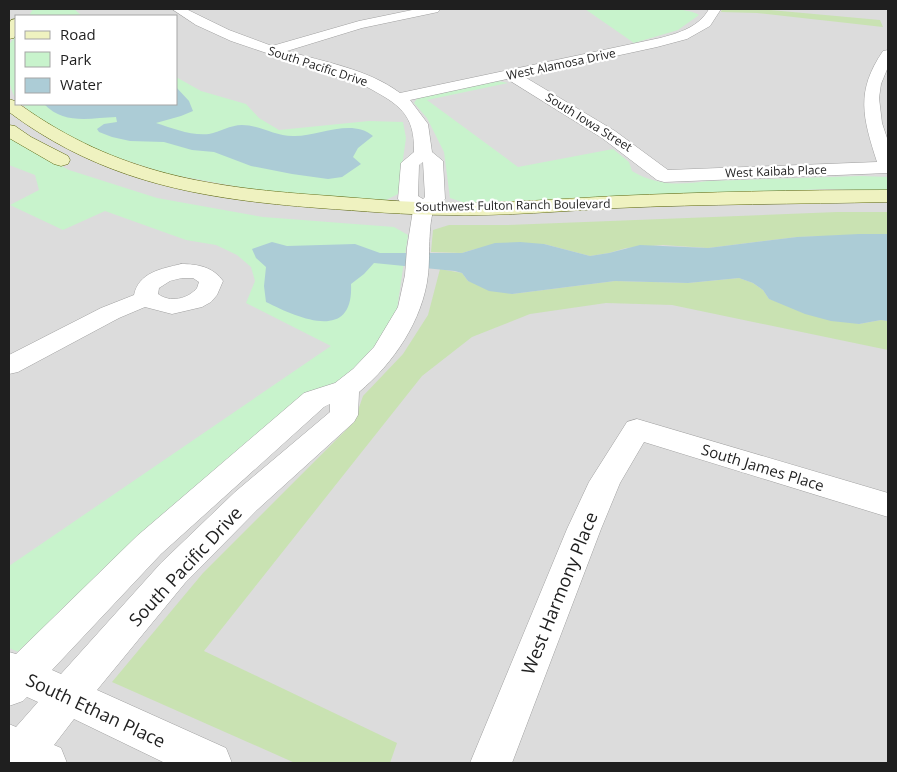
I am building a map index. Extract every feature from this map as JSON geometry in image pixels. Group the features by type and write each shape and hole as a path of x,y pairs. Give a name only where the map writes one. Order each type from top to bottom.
{"street":[{"name":"South Pacific Drive","path":"13,677 156,538 314,400 345,388 363,375 384,351 410,307 417,275 418,248 424,215 435,199 434,161 423,154 422,127 412,111 397,98 370,83 272,51 209,26 178,9"},
{"path":"272,51 359,25 434,9"},
{"name":"West Alamosa Drive","path":"397,98 670,40 700,26 710,10"},
{"path":"888,54 875,78 870,106 888,167"},
{"name":"South Iowa Street","path":"509,74 602,128 634,150 664,176"},
{"name":"Southwest Fulton Ranch Boulevard","path":"9,104 26,119 60,141 94,158 128,170 156,177 213,190 265,198 424,215 888,208"},
{"path":"870,106 888,109"},
{"name":"Southwest Fulton Ranch Boulevard","path":"9,130 25,141 70,164 95,174 184,198 257,210 390,221 424,215 807,196 888,196"},
{"path":"423,154 410,163 408,199 424,215"},
{"name":"West Kaibab Place","path":"664,176 888,167"},
{"path":"9,366 110,313 147,298"},
{"name":"South Pacific Drive","path":"26,753 67,696 173,573 246,501 344,415 345,388"},
{"name":"South James Place","path":"637,428 888,505"},
{"name":"West Harmony Place","path":"491,763 584,529 605,482 637,428"},
{"name":"South Ethan Place","path":"13,677 67,696 211,763"}],"shaded area":[{"path":"9,9 888,9 888,763 9,763"}],"green space":[{"path":"661,8 677,9 699,15 678,30 634,43 585,9"},
{"path":"33,9 74,9 81,15 30,15"},
{"path":"722,9 759,9 880,20 883,27 757,13 721,12"},
{"path":"15,36 15,97 8,73 7,57 9,45"},
{"path":"178,78 201,91 246,104 259,118 279,130 369,121 403,122 406,138 398,194 380,203 273,193 168,174 79,145 33,115 23,105 178,105"},
{"path":"498,81 508,83 427,100 518,167 613,149 629,162 632,171 660,182 678,184 708,181 861,176 888,177 888,191 826,189 468,204 450,198 444,152 427,118 414,103 418,97"},
{"path":"9,137 69,170 157,198 263,217 394,227 408,235 397,309 385,336 340,382 28,656 9,648 9,566 331,346 246,303 255,281 251,267 237,255 216,245 186,240 105,211 63,230 10,205 39,190 35,175 9,165"},
{"path":"837,212 888,212 888,234 797,237 708,248 663,245 626,248 590,256 544,244 475,249 462,253 431,252 433,230 449,225 507,225"},
{"path":"440,269 462,273 468,281 512,294 615,281 688,283 739,278 753,283 763,290 769,299 859,324 881,320 888,321 888,350 672,305 606,303 530,314 472,337 422,376 204,651 397,743 390,763 295,763 112,682 203,573 354,422 363,396 403,354 428,315"}],"water":[{"path":"178,89 189,101 193,111 156,123 195,134 209,134 242,125 288,136 355,128 373,136 358,148 353,157 361,164 342,177 328,179 251,166 214,152 192,150 164,142 130,141 112,137 99,132 97,129 104,124 117,122 116,117 78,119 69,118 52,111 45,105 178,105"},
{"path":"888,234 888,321 881,320 859,324 831,321 805,314 769,299 763,290 753,283 739,278 688,283 615,281 512,294 489,291 468,281 462,273 455,271 374,263 351,284 350,302 343,314 334,320 322,321 293,314 266,302 264,286 266,267 256,258 252,249 272,242 287,246 355,244 380,253 462,253 495,243 520,242 544,244 590,256 640,245 708,248 797,237"}]}
